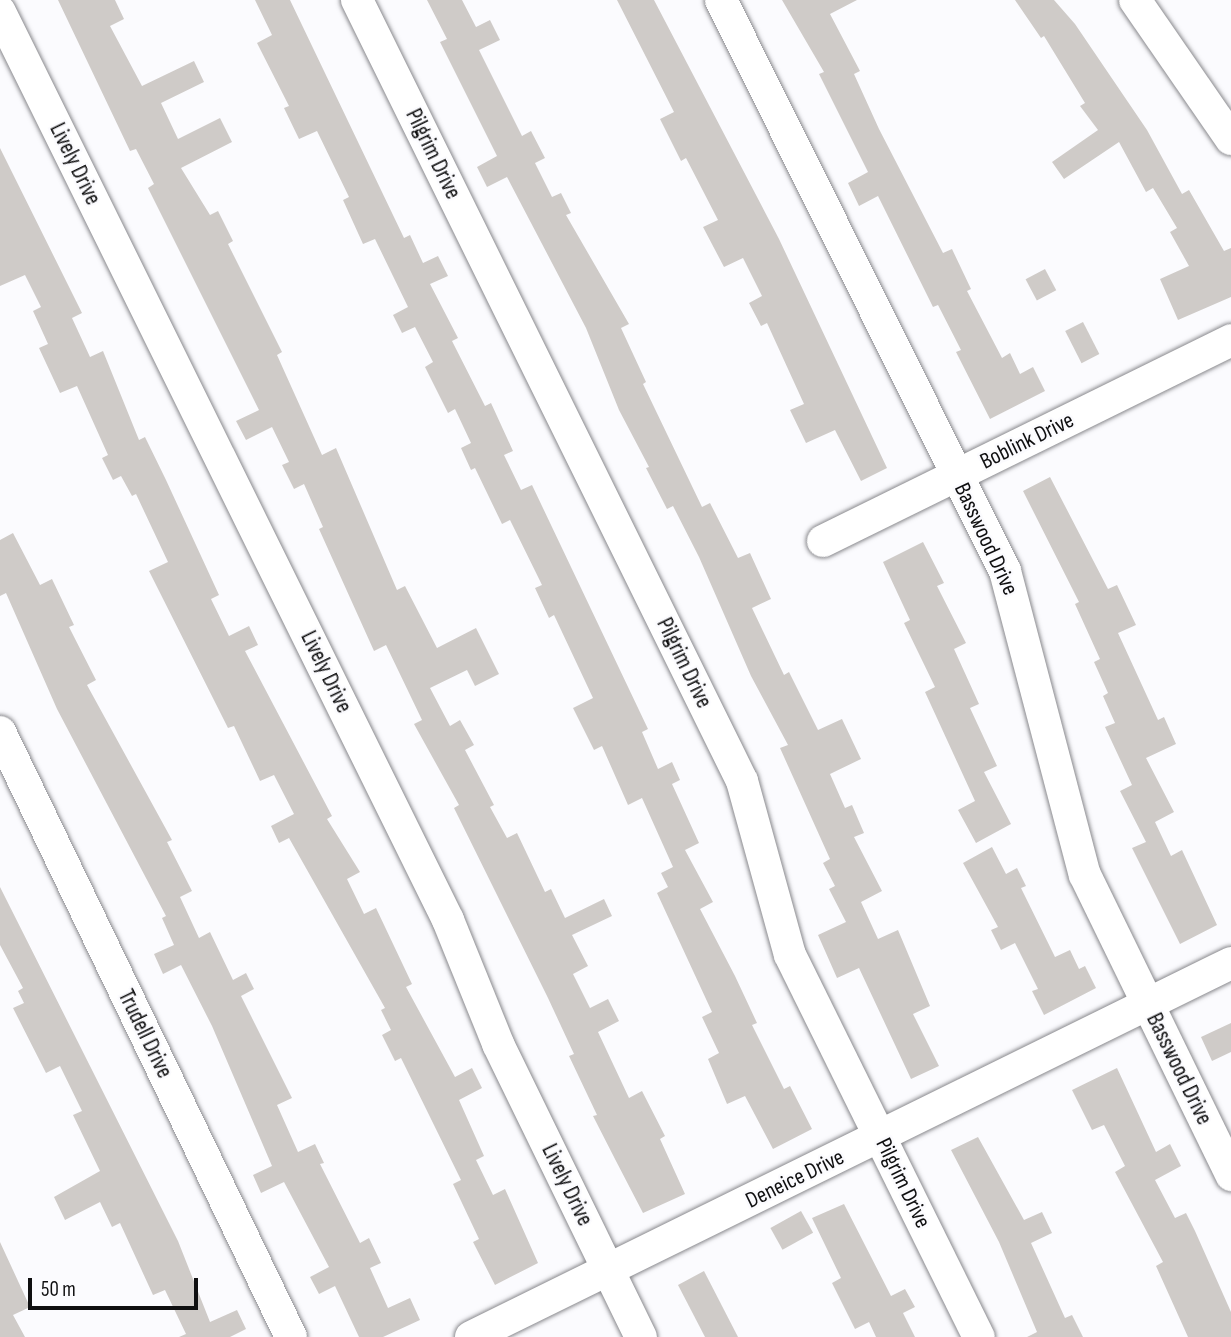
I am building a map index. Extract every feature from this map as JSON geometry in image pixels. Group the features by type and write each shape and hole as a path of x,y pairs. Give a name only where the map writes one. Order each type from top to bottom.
{"street":[{"name":"Pilgrim Drive","path":"357,0 742,781 782,935 979,1337"},
{"name":"Basswood Drive","path":"721,0 1005,572 1015,601 1081,864 1231,1175"},
{"path":"1135,0 1231,139"},
{"name":"Lively Drive","path":"0,12 448,920 498,1044 641,1337"},
{"name":"Boblink Drive","path":"823,541 1231,340"},
{"name":"Trudell Drive","path":"0,732 291,1337"},
{"name":"Deneice Drive","path":"471,1337 1231,963"}],"building":[{"path":"58,0 115,0 124,19 110,26 142,86 194,61 204,82 161,103 178,139 220,118 232,142 181,168 210,215 218,211 233,241 228,244 282,352 277,355 322,455 336,448 397,590 405,586 437,648 476,628 499,674 475,686 467,670 430,688 450,726 460,720 474,745 465,750 494,805 490,807 507,838 517,833 545,892 551,889 565,918 604,899 612,916 572,935 588,966 573,974 590,1008 608,999 619,1021 598,1032 629,1098 642,1091 665,1136 660,1139 685,1194 643,1213 593,1116 597,1115 569,1056 574,1054 548,998 454,808 459,805 414,724 422,720 386,645 374,651 319,529 323,527 304,484 294,489 282,465 289,462 272,427 246,440 236,421 259,410 148,188 154,184 136,149 130,151"},
{"path":"255,0 290,0 404,238 410,235 423,263 438,256 448,276 430,284 458,338 452,341 485,406 491,403 513,451 504,455 521,490 532,485 648,729 642,732 658,769 672,762 680,780 672,784 699,843 685,850 713,902 700,909 757,1023 752,1025 784,1089 790,1086 812,1129 773,1149 745,1096 727,1104 708,1059 719,1053 702,1017 712,1012 657,893 668,887 661,873 673,867 642,798 628,805 602,746 594,750 573,708 593,698 554,615 549,618 535,588 542,585 510,520 502,524 475,468 471,470 461,448 471,443 455,409 448,413 425,367 433,362 415,327 402,333 393,315 408,307 375,239 363,244 343,200 349,197 317,131 299,139 284,108 289,106 257,43 272,35"},
{"path":"427,0 462,0 476,27 490,20 500,40 479,50 522,136 531,131 545,158 535,163 552,197 561,193 571,213 566,215 629,324 621,328 646,382 643,384 702,507 710,503 738,558 750,553 771,599 752,608 784,675 789,672 818,730 842,719 861,759 830,774 845,808 852,805 864,833 854,837 882,891 861,902 878,939 898,930 930,1006 913,1014 939,1066 911,1079 859,968 837,978 818,935 846,922 829,889 835,886 823,863 830,859 780,748 788,745 751,676 699,557 673,506 667,509 646,468 649,467 619,410 586,328 507,177 487,187 477,167 497,156 440,42 447,39"},
{"path":"617,0 654,0 779,239 887,468 861,481 835,430 806,443 790,410 804,404 767,323 761,326 749,303 762,296 743,258 724,267 703,227 718,220 686,158 681,161 660,119 674,112"},
{"path":"782,0 857,0 830,14 860,71 854,74 879,129 943,253 952,249 971,289 967,291 1002,358 1010,353 1020,374 1033,367 1045,391 990,419 956,352 961,350 938,305 933,307 878,196 859,206 848,183 868,172 819,74 824,72"},
{"path":"1015,0 1054,0 1075,24 1147,130 1182,194 1189,190 1224,251 1231,248 1231,297 1178,320 1160,279 1189,266 1170,232 1177,228 1153,188 1146,192 1119,142 1064,179 1052,162 1098,130 1080,106 1085,103 1044,36 1041,38"},
{"path":"0,148 82,313 72,318 90,357 103,351 139,440 145,437 166,480 219,595 211,599 229,636 249,626 258,645 245,651 332,816 327,819 360,872 347,879 364,914 376,908 412,984 406,987 455,1077 472,1068 482,1088 459,1100 484,1156 476,1160 493,1195 505,1189 538,1263 495,1285 473,1242 479,1239 453,1184 461,1180 401,1058 395,1061 382,1035 391,1030 381,1010 385,1008 289,838 279,843 271,826 294,814 274,775 260,781 234,726 228,728 149,571 168,562 136,494 132,496 121,476 113,480 102,458 108,455 77,386 60,393 39,348 48,344 33,311 41,307 25,275 0,286"},
{"path":"1045,269 1056,290 1037,301 1026,279"},
{"path":"1083,322 1099,354 1082,363 1065,331"},
{"path":"1050,477 1108,589 1117,585 1136,625 1118,633 1158,720 1164,717 1176,744 1146,758 1174,812 1155,822 1171,856 1182,850 1217,925 1180,944 1132,848 1146,842 1120,791 1132,785 1105,727 1115,723 1103,696 1108,693 1094,662 1100,659 1075,604 1079,602 1023,491"},
{"path":"13,533 40,585 52,579 74,625 69,627 96,680 87,685 172,840 167,842 192,891 180,897 199,938 210,932 233,980 246,973 254,989 241,996 292,1098 277,1105 298,1152 315,1144 324,1163 320,1164 360,1243 369,1238 381,1263 370,1268 388,1308 410,1298 420,1320 383,1337 359,1337 335,1286 319,1294 310,1277 329,1267 284,1182 261,1193 253,1175 272,1166 212,1026 181,965 163,974 154,954 174,945 162,918 166,916 57,709 6,593 0,596 0,540"},
{"path":"923,542 944,583 937,586 966,643 954,649 979,704 970,708 997,766 984,772 1011,824 976,843 958,810 975,801 925,692 935,687 904,623 910,620 883,562"},
{"path":"992,847 1006,874 1017,868 1026,886 1021,888 1055,957 1070,950 1079,969 1085,966 1096,988 1044,1015 1032,991 1038,989 1015,943 1001,950 991,930 998,927 963,863"},
{"path":"0,887 178,1241 210,1322 237,1310 246,1329 230,1337 179,1337 186,1334 165,1290 153,1295 120,1223 112,1227 100,1202 65,1220 54,1197 100,1171 73,1115 82,1111 60,1066 46,1073 13,1008 24,1003 18,991 23,988 0,945"},
{"path":"1231,1023 1231,1052 1212,1061 1201,1037"},
{"path":"1117,1068 1156,1152 1170,1144 1181,1166 1155,1180 1175,1218 1186,1213 1195,1231 1231,1312 1231,1337 1188,1337 1156,1266 1163,1262 1115,1172 1125,1166 1104,1125 1092,1130 1072,1090"},
{"path":"978,1137 1024,1220 1042,1212 1052,1233 1031,1243 1065,1318 1072,1315 1083,1337 1027,1337 1037,1332 999,1242 951,1150"},
{"path":"844,1204 891,1296 905,1289 915,1307 903,1313 915,1337 876,1337 869,1322 855,1329 832,1283 841,1278 812,1218"},
{"path":"801,1211 813,1233 783,1250 770,1228"},
{"path":"0,1242 30,1307 13,1315 25,1337 0,1337"},
{"path":"704,1271 738,1337 705,1337 678,1285"}]}
